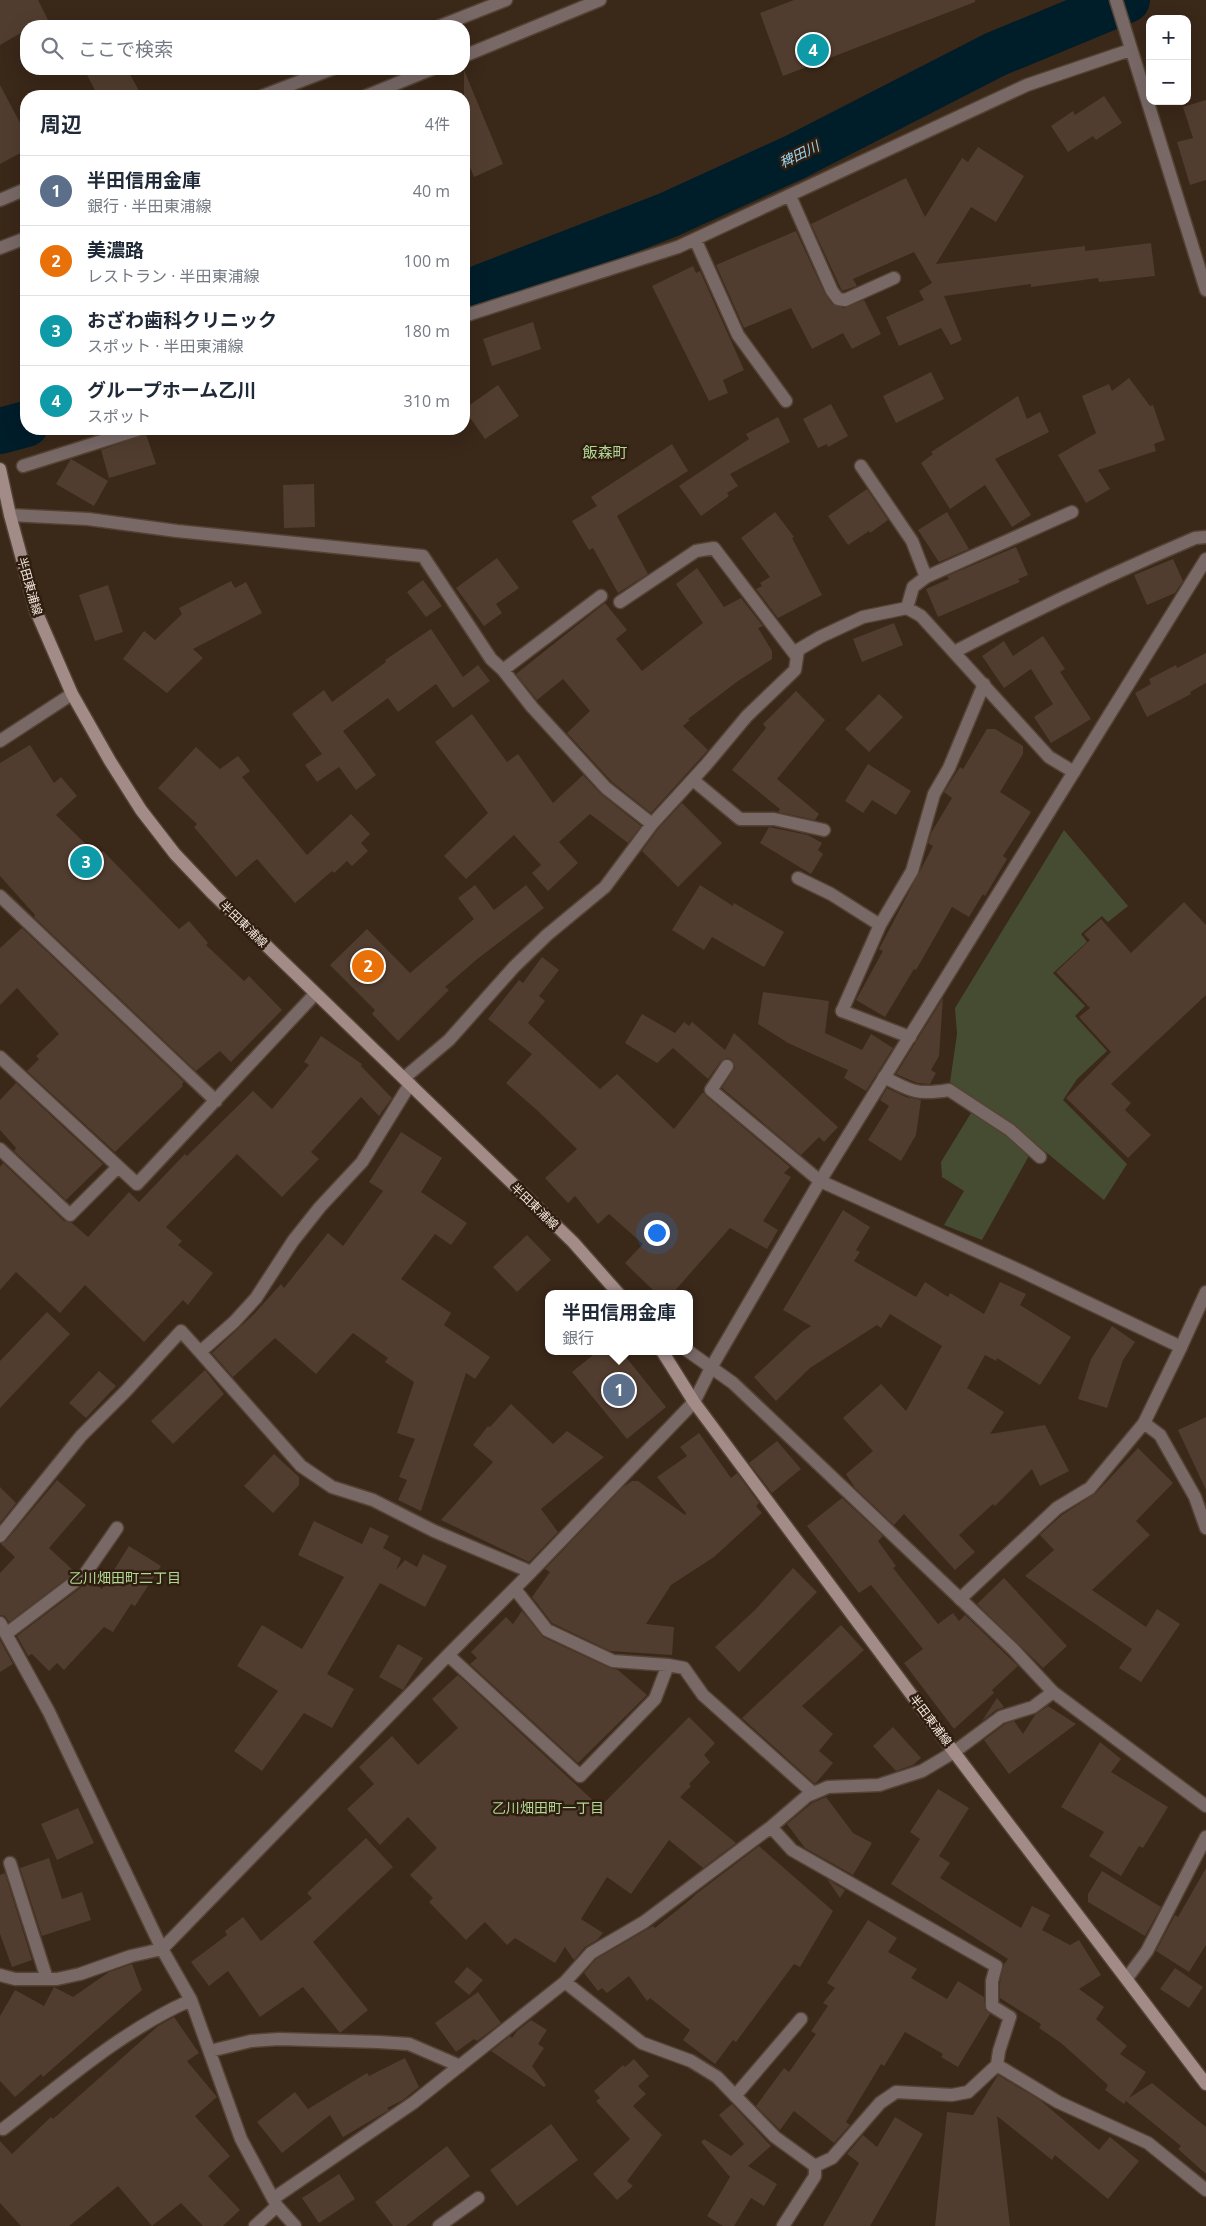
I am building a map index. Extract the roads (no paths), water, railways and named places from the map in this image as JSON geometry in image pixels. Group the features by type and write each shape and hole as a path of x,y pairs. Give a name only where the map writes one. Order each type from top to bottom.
{"main road":[{"name":"半田東浦線","path":"0,470 36,611 72,694 110,762 141,810 175,854 213,894 573,1242 615,1290"},
{"name":"半田東浦線","path":"665,1355 694,1402 954,1752 1206,2084"}],"street":[{"path":"455,20 506,0"},
{"path":"470,54 600,0"},
{"path":"1116,0 1128,44 1206,290"},
{"path":"470,314 678,247 1027,85 1128,44"},
{"path":"278,90 316,75"},
{"path":"381,90 417,75"},
{"path":"0,200 20,192"},
{"path":"790,196 832,291 838,299 845,300 894,278"},
{"path":"695,239 738,335 786,401"},
{"path":"0,248 20,240"},
{"path":"1198,265 1206,252"},
{"path":"24,466 121,435"},
{"path":"861,466 912,541 926,577"},
{"path":"907,608 914,586 926,577 1072,512"},
{"path":"10,515 88,519 177,531 424,556 491,660 503,670 532,707 606,788 652,824"},
{"path":"954,652 1036,610 1124,569 1195,538 1206,537"},
{"path":"620,602 696,551 714,548 797,657"},
{"path":"0,1975 15,1979 47,1979 80,1974 131,1956 162,1949 448,1654 531,1572 694,1402 712,1366 820,1181 1206,559"},
{"path":"503,670 601,596"},
{"path":"200,1352 234,1322 256,1298 293,1241 320,1207 362,1162 407,1081 449,1040 514,967 547,935 605,887 652,824 693,780 747,716 794,670 798,650 820,637 863,617 907,608 921,616 1048,757 1074,772"},
{"path":"910,1037 842,1012 880,925 912,870 934,794 949,768 984,684"},
{"path":"0,741 72,694"},
{"path":"693,780 740,819 774,819 824,830"},
{"path":"798,878 831,894 880,925"},
{"path":"0,896 216,1101"},
{"path":"0,1057 136,1184 315,994"},
{"path":"727,1066 711,1090 820,1181 1021,1271 1181,1346"},
{"path":"884,1077 911,1092 931,1093 950,1090 1010,1130 1040,1156"},
{"path":"0,1149 70,1215 117,1168"},
{"path":"960,1599 1057,1508 1090,1488 1144,1423 1206,1292"},
{"path":"0,1536 81,1436 181,1331 301,1466 332,1487 373,1500 434,1531 531,1572"},
{"path":"693,1354 733,1383 1013,1649 1053,1692 1206,1806"},
{"path":"1144,1423 1160,1435 1196,1497 1206,1528"},
{"path":"116,1528 85,1574 3,1629 49,1712 162,1949 191,2000 241,2140 276,2202 295,2226"},
{"path":"515,1588 547,1630 612,1661 684,1668 703,1695 814,1793"},
{"path":"448,1654 580,1776 655,1699 668,1665"},
{"path":"256,2226 276,2202 412,2103 565,1982 591,1953 644,1922 770,1827 807,1796 828,1787 880,1785 922,1771 954,1752 1001,1717 1033,1707 1053,1692"},
{"path":"770,1827 792,1850 996,1966 992,1982 992,2006 1010,2017 999,2051 998,2065 968,2092 952,2095 896,2092 880,2103 832,2158 815,2166"},
{"path":"1127,1978 1147,1951 1206,1837"},
{"path":"10,1863 47,1979"},
{"path":"565,1982 642,2043 691,2062 717,2077 775,2137 815,2166"},
{"path":"3,2129 128,2033 191,2000"},
{"path":"735,2096 801,2019"},
{"path":"210,2051 251,2041 279,2039 379,2042 409,2044 460,2066"},
{"path":"998,2065 1058,2102 1148,2143 1206,2190"},
{"path":"783,2226 815,2176 815,2166"},
{"path":"438,2226 478,2198"}],"waterway":[{"name":"稗田川","path":"470,292 668,215 795,157 996,54 1127,0"},
{"name":"稗田川","path":"0,431 20,426"}],"place":[{"name":"グループホーム乙川","path":"813,50"},
{"name":"おざわ歯科クリニック","path":"86,862"},
{"name":"美濃路","path":"368,966"},
{"name":"半田信用金庫","path":"619,1390"}],"district":[{"name":"飯森町","path":"605,452"},
{"name":"乙川畑田町二丁目","path":"125,1577"},
{"name":"乙川畑田町一丁目","path":"548,1807"}]}
